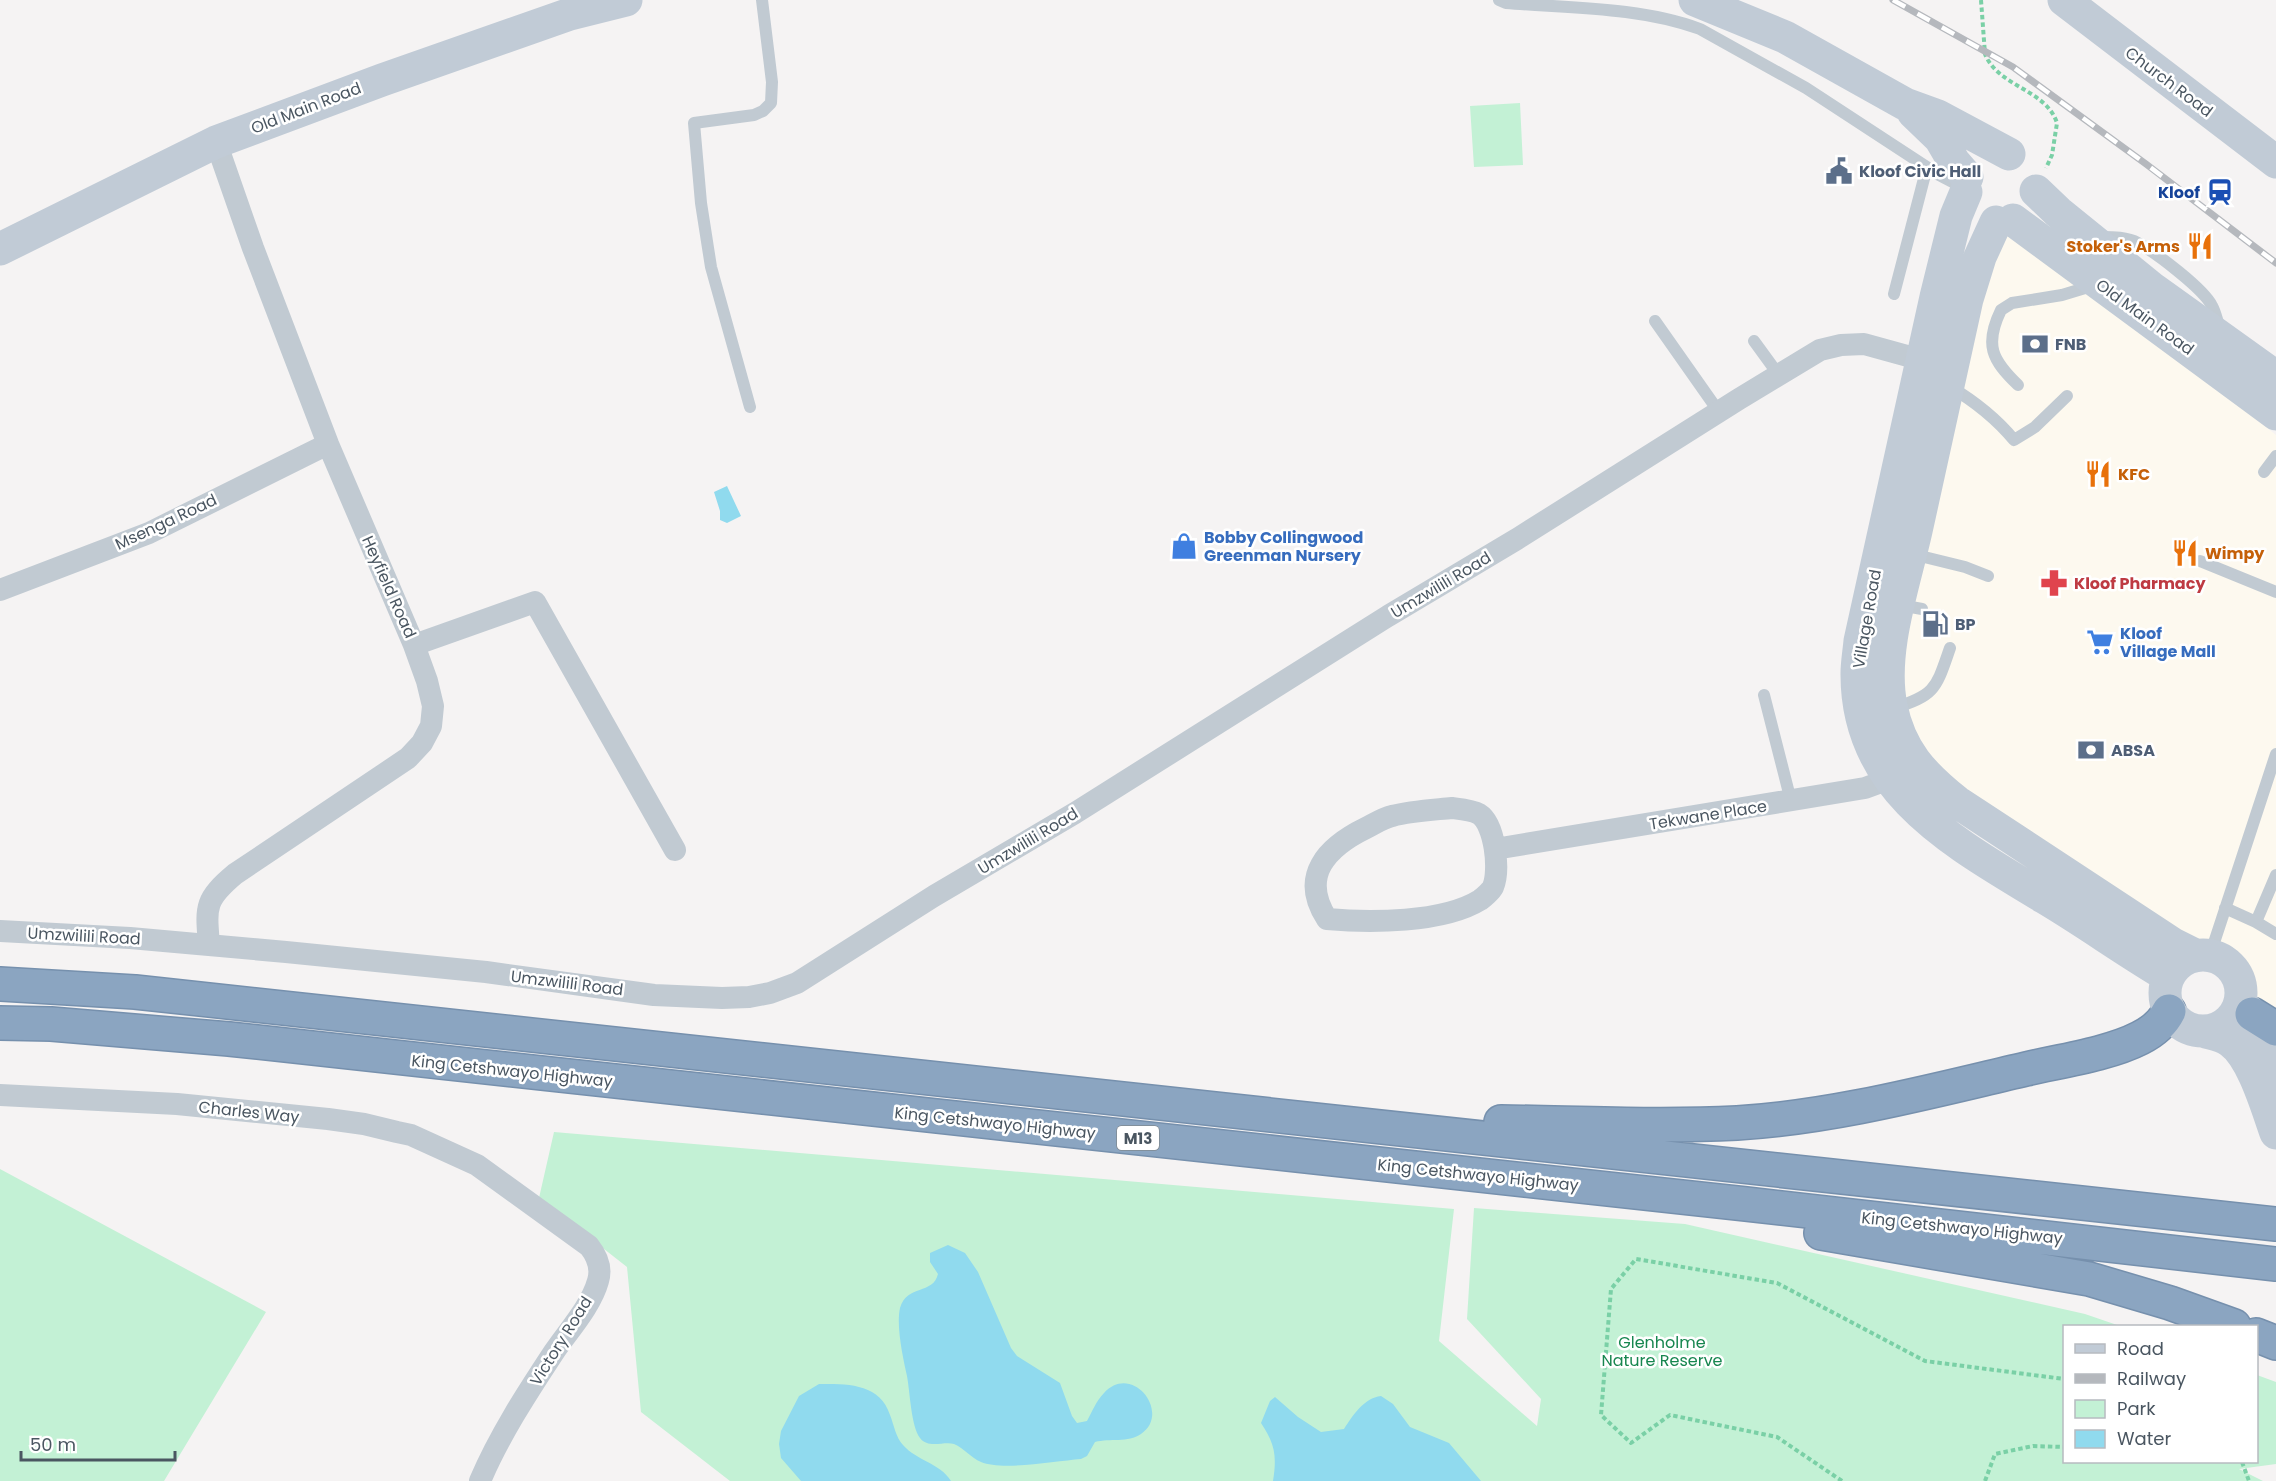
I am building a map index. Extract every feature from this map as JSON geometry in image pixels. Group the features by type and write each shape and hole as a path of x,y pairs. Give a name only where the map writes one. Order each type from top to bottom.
{"highway":[{"name":"M13","path":"0,984 159,995 2276,1224"},
{"path":"1281,1117 1679,1125 1739,1123 1794,1117 1858,1107 2110,1049 2151,1032 2169,1011"},
{"name":"King Cetshwayo Highway","path":"0,1023 51,1024 229,1039 2276,1264"},
{"path":"1668,1196 1803,1230 2089,1279 2170,1303 2231,1325"},
{"path":"2258,1336 2276,1343"}],"street":[{"name":"Old Main Road","path":"0,249 216,142 382,80 559,18 626,0"},
{"path":"1695,0 1785,37 1905,104 1938,116 2026,163 2036,186 2029,209 2004,221 1979,215 1968,201 1966,186 1940,138 1905,104"},
{"name":"Church Road","path":"2064,0 2276,162"},
{"name":"Heyfield Road","path":"210,945 206,912 215,892 226,881 293,834 408,758 426,738 431,726 433,706 414,645 327,444 253,248 216,142"},
{"path":"1966,186 1980,159 1989,155 2009,154"},
{"name":"Village Road","path":"1966,186 1956,216 1922,360 1866,613 1857,674 1861,712 1867,735 1903,773 1929,780 1957,801 2173,944 2203,955"},
{"name":"Old Main Road","path":"2036,186 2046,201 2153,289 2276,377"},
{"name":"Old Main Road","path":"2004,221 2100,284 2276,414"},
{"name":"Village Road","path":"2004,221 1980,257 1973,278 1911,553 1910,607 1889,669 1892,709 1901,737 1903,773 1919,813 1969,851 2168,976"},
{"name":"Umzwilili Road","path":"0,931 130,938 486,972 654,995 749,997 782,989 1076,813 1379,622 1517,539 1778,374 1820,350 1852,343 1922,360"},
{"path":"1922,360 1948,386"},
{"name":"Msenga Road","path":"0,590 149,533 327,444"},
{"path":"414,645 535,602 675,850"},
{"name":"Tekwane Place","path":"1495,849 1865,788 1903,773"},
{"path":"1452,808 1478,813 1489,824 1495,849 1496,863 1492,887 1480,900 1462,907 1425,918 1350,922 1327,919 1319,907 1315,891 1320,864 1345,838 1390,816 1452,808"},
{"path":"2276,1067 2273,1050 2242,992 2235,971 2220,958 2203,955 2179,963 2168,976 2165,988 2165,1000 2169,1011 2178,1022 2190,1029 2228,1039 2250,1068 2276,1133"},
{"path":"2203,1031 2213,1030 2230,1021 2256,1016"},
{"name":"Charles Way","path":"0,1095 177,1104 364,1124 411,1136 466,1159 487,1173"},
{"name":"Victory Road","path":"480,1481 523,1402 582,1311 599,1279 598,1263 589,1246 487,1173"}],"lane":[{"path":"750,407 711,267 701,203 694,123 754,115 763,111 771,103 772,82 762,0"},
{"path":"1499,0 1506,3 1619,12 1682,22 1700,28 1806,88 1927,167 1966,186"},
{"path":"1894,294 1927,167"},
{"path":"2018,385 2002,369 1993,354 1992,345 2001,310 2012,303 2062,295 2100,284"},
{"path":"1655,321 1719,412"},
{"path":"1754,341 1778,374"},
{"path":"1948,386 1967,396 2001,425 2014,440 2035,427 2067,396"},
{"path":"2264,472 2276,456"},
{"path":"1911,553 1965,567 1988,576"},
{"path":"2200,561 2276,592"},
{"path":"1892,709 1915,701 1933,690 1950,648"},
{"path":"1764,694 1791,801"},
{"path":"2203,955 2225,908 2276,754"},
{"path":"2256,922 2276,875"},
{"path":"2225,908 2276,934"}],"path":[{"path":"1981,0 1985,54 1988,62 2003,76 2041,101 2057,123 2052,155 2036,186"},
{"path":"1842,1481 1777,1437 1670,1415 1631,1443 1601,1415 1611,1289 1636,1259 1777,1283 1925,1361 2063,1379"},
{"path":"1985,1481 1995,1454 2034,1446 2063,1447"},
{"path":"2243,1463 2249,1481"}],"shaded area":[{"path":"2012,232 2026,234 2276,435 2276,1016 2241,992 2236,970 2214,950 2192,947 1925,764 1895,670 1955,370 1999,241"}],"green space":[{"path":"1520,103 1523,165 1474,167 1470,106"},
{"name":"Glenholme Nature Reserve","path":"554,1132 1454,1209 1439,1341 1537,1426 1541,1399 1467,1319 1474,1208 1685,1224 2085,1314 2117,1325 2063,1325 2063,1463 2258,1463 2258,1375 2276,1382 2276,1464 2239,1469 2263,1481 730,1481 641,1412 627,1267 539,1198"},
{"path":"0,1169 266,1312 164,1481 0,1481"}],"water":[{"path":"727,486 741,516 727,523 720,520 720,511 714,492"},
{"path":"948,1245 965,1253 978,1272 1011,1348 1017,1356 1060,1383 1072,1416 1077,1423 1087,1421 1104,1393 1115,1385 1126,1383 1145,1394 1150,1404 1152,1414 1149,1425 1141,1434 1125,1439 1095,1442 1087,1456 1081,1459 1015,1466 990,1465 977,1460 954,1444 932,1444 923,1441 917,1433 913,1417 900,1342 899,1315 903,1301 908,1296 935,1281 938,1274 930,1262 930,1253"},
{"path":"819,1384 851,1385 871,1391 885,1404 903,1445 941,1470 951,1481 801,1481 781,1458 779,1444 781,1431 799,1396"},
{"path":"1381,1396 1393,1404 1410,1427 1449,1443 1481,1481 1273,1481 1274,1451 1261,1423 1270,1401 1275,1397 1298,1417 1321,1432 1344,1429 1364,1404"}],"railway":[{"path":"1893,0 2013,67 2276,263"}],"place":[{"name":"Kloof Civic Hall","path":"1839,171"},
{"name":"Kloof","path":"2220,192"},
{"name":"Stoker's Arms","path":"2200,246"},
{"name":"FNB","path":"2035,344"},
{"name":"KFC","path":"2098,474"},
{"name":"Bobby Collingwood Greenman Nursery","path":"1184,546"},
{"name":"Wimpy","path":"2185,553"},
{"name":"Kloof Pharmacy","path":"2054,583"},
{"name":"BP","path":"1935,624"},
{"name":"Kloof Village Mall","path":"2100,642"},
{"name":"ABSA","path":"2091,750"}]}
